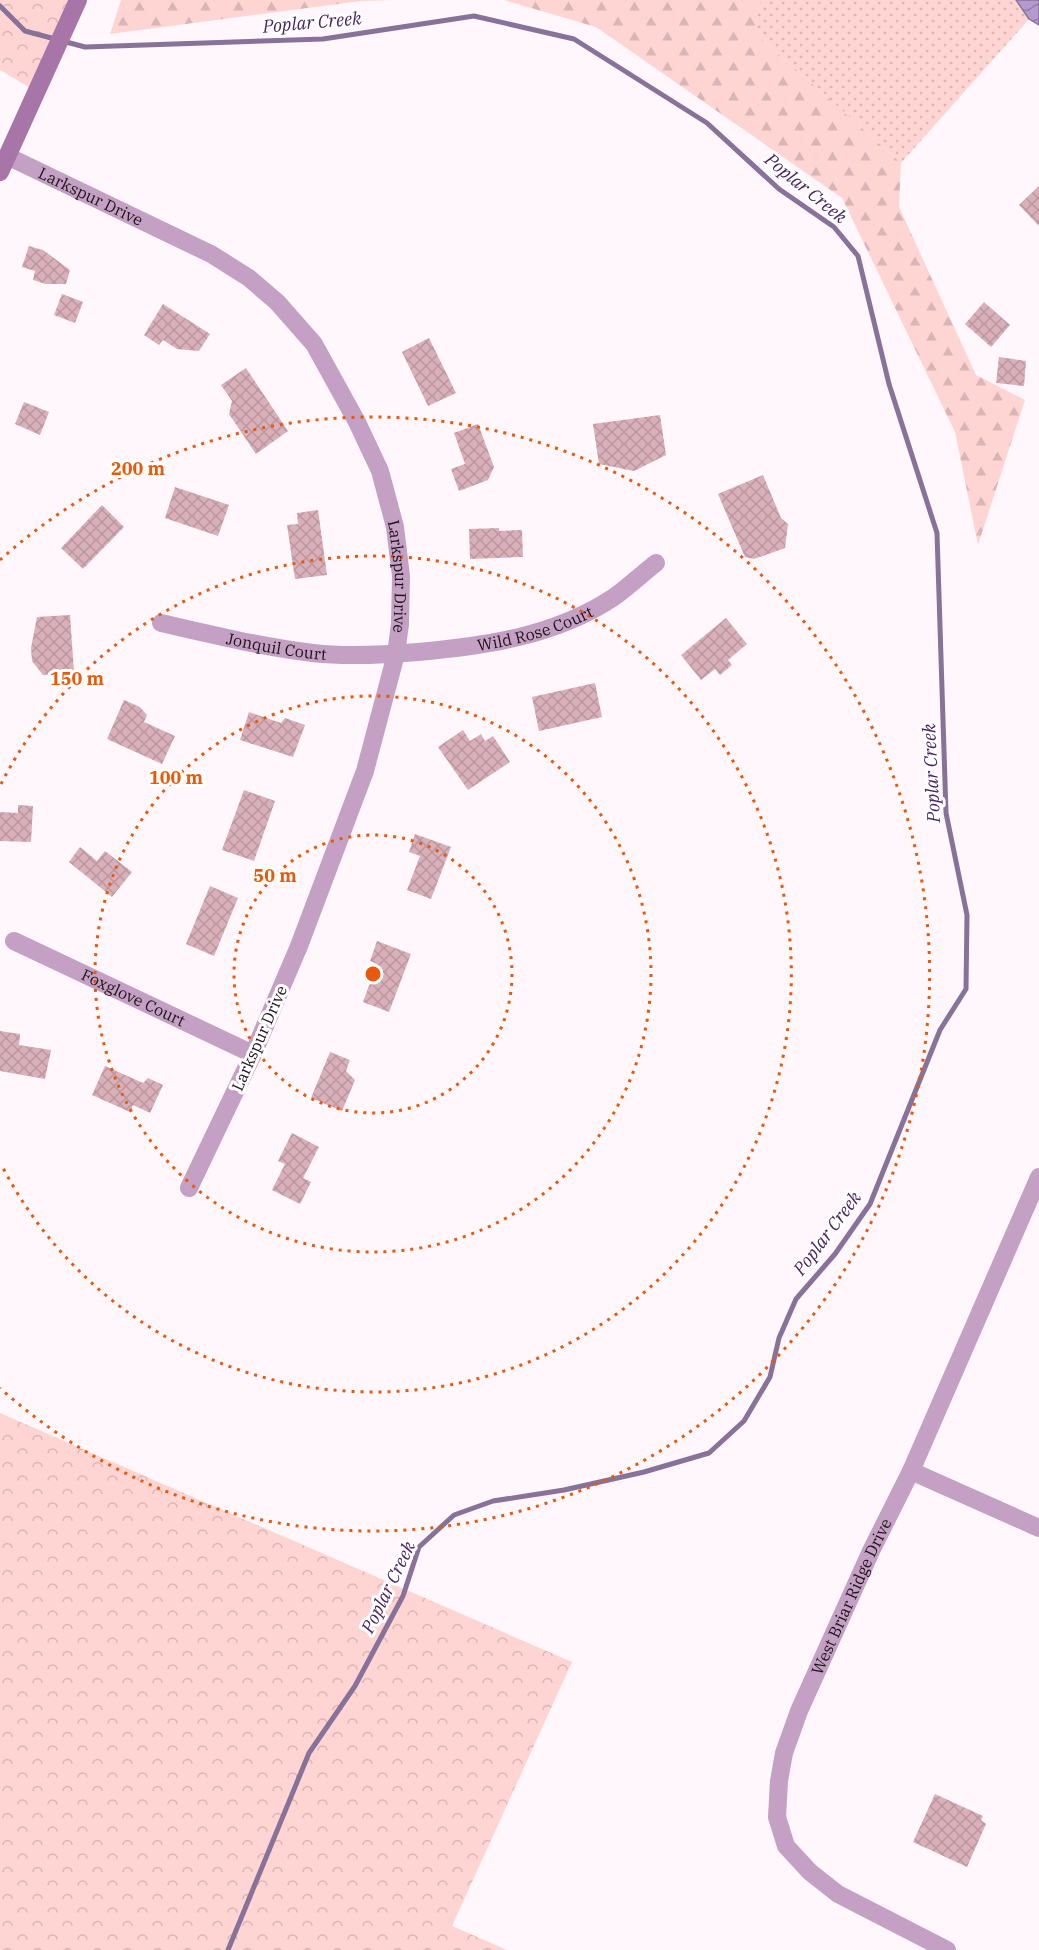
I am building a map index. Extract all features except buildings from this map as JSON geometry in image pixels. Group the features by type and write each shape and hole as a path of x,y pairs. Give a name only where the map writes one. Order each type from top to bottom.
{"main road":[{"path":"4,164 78,0"}],"street":[{"name":"Larkspur Drive","path":"4,164 211,254 249,278 277,302 314,344 357,422 380,471 395,527 401,576 400,624 396,654 365,771 299,946 253,1054 189,1188"},
{"name":"Wild Rose Court","path":"396,654 460,648 521,638 575,618 613,598 656,563"},
{"name":"Jonquil Court","path":"161,623 222,637 313,653 356,656 396,654"},
{"name":"Foxglove Court","path":"14,941 253,1054"},
{"name":"West Briar Ridge Drive","path":"947,1950 838,1894 810,1872 786,1846 777,1817 778,1781 799,1711 871,1551 911,1471 1039,1178"},
{"path":"911,1471 1039,1528"}],"green space":[{"path":"0,0 78,0 37,92 0,70"},
{"path":"121,0 393,0 361,1 110,34"},
{"path":"504,0 760,0 755,33 901,163 899,207 976,375 1025,400 978,545 955,432 842,198 596,27"},
{"path":"760,0 1016,0 1029,19 901,163 755,33"},
{"path":"0,1413 572,1662 452,1926 507,1950 0,1950"}],"water":[{"path":"1016,0 1039,0 1039,25 1029,19"}],"waterway":[{"name":"Poplar Creek","path":"0,6 25,31 85,47 323,39 474,16 574,39 707,123 779,189 834,227 858,256 889,384 937,533 946,813 967,915 966,989 940,1030 870,1204 835,1254 796,1299 779,1338 770,1377 744,1421 709,1453 644,1472 564,1490 493,1501 454,1515 419,1547 403,1596 355,1686 309,1753 228,1950"}]}
